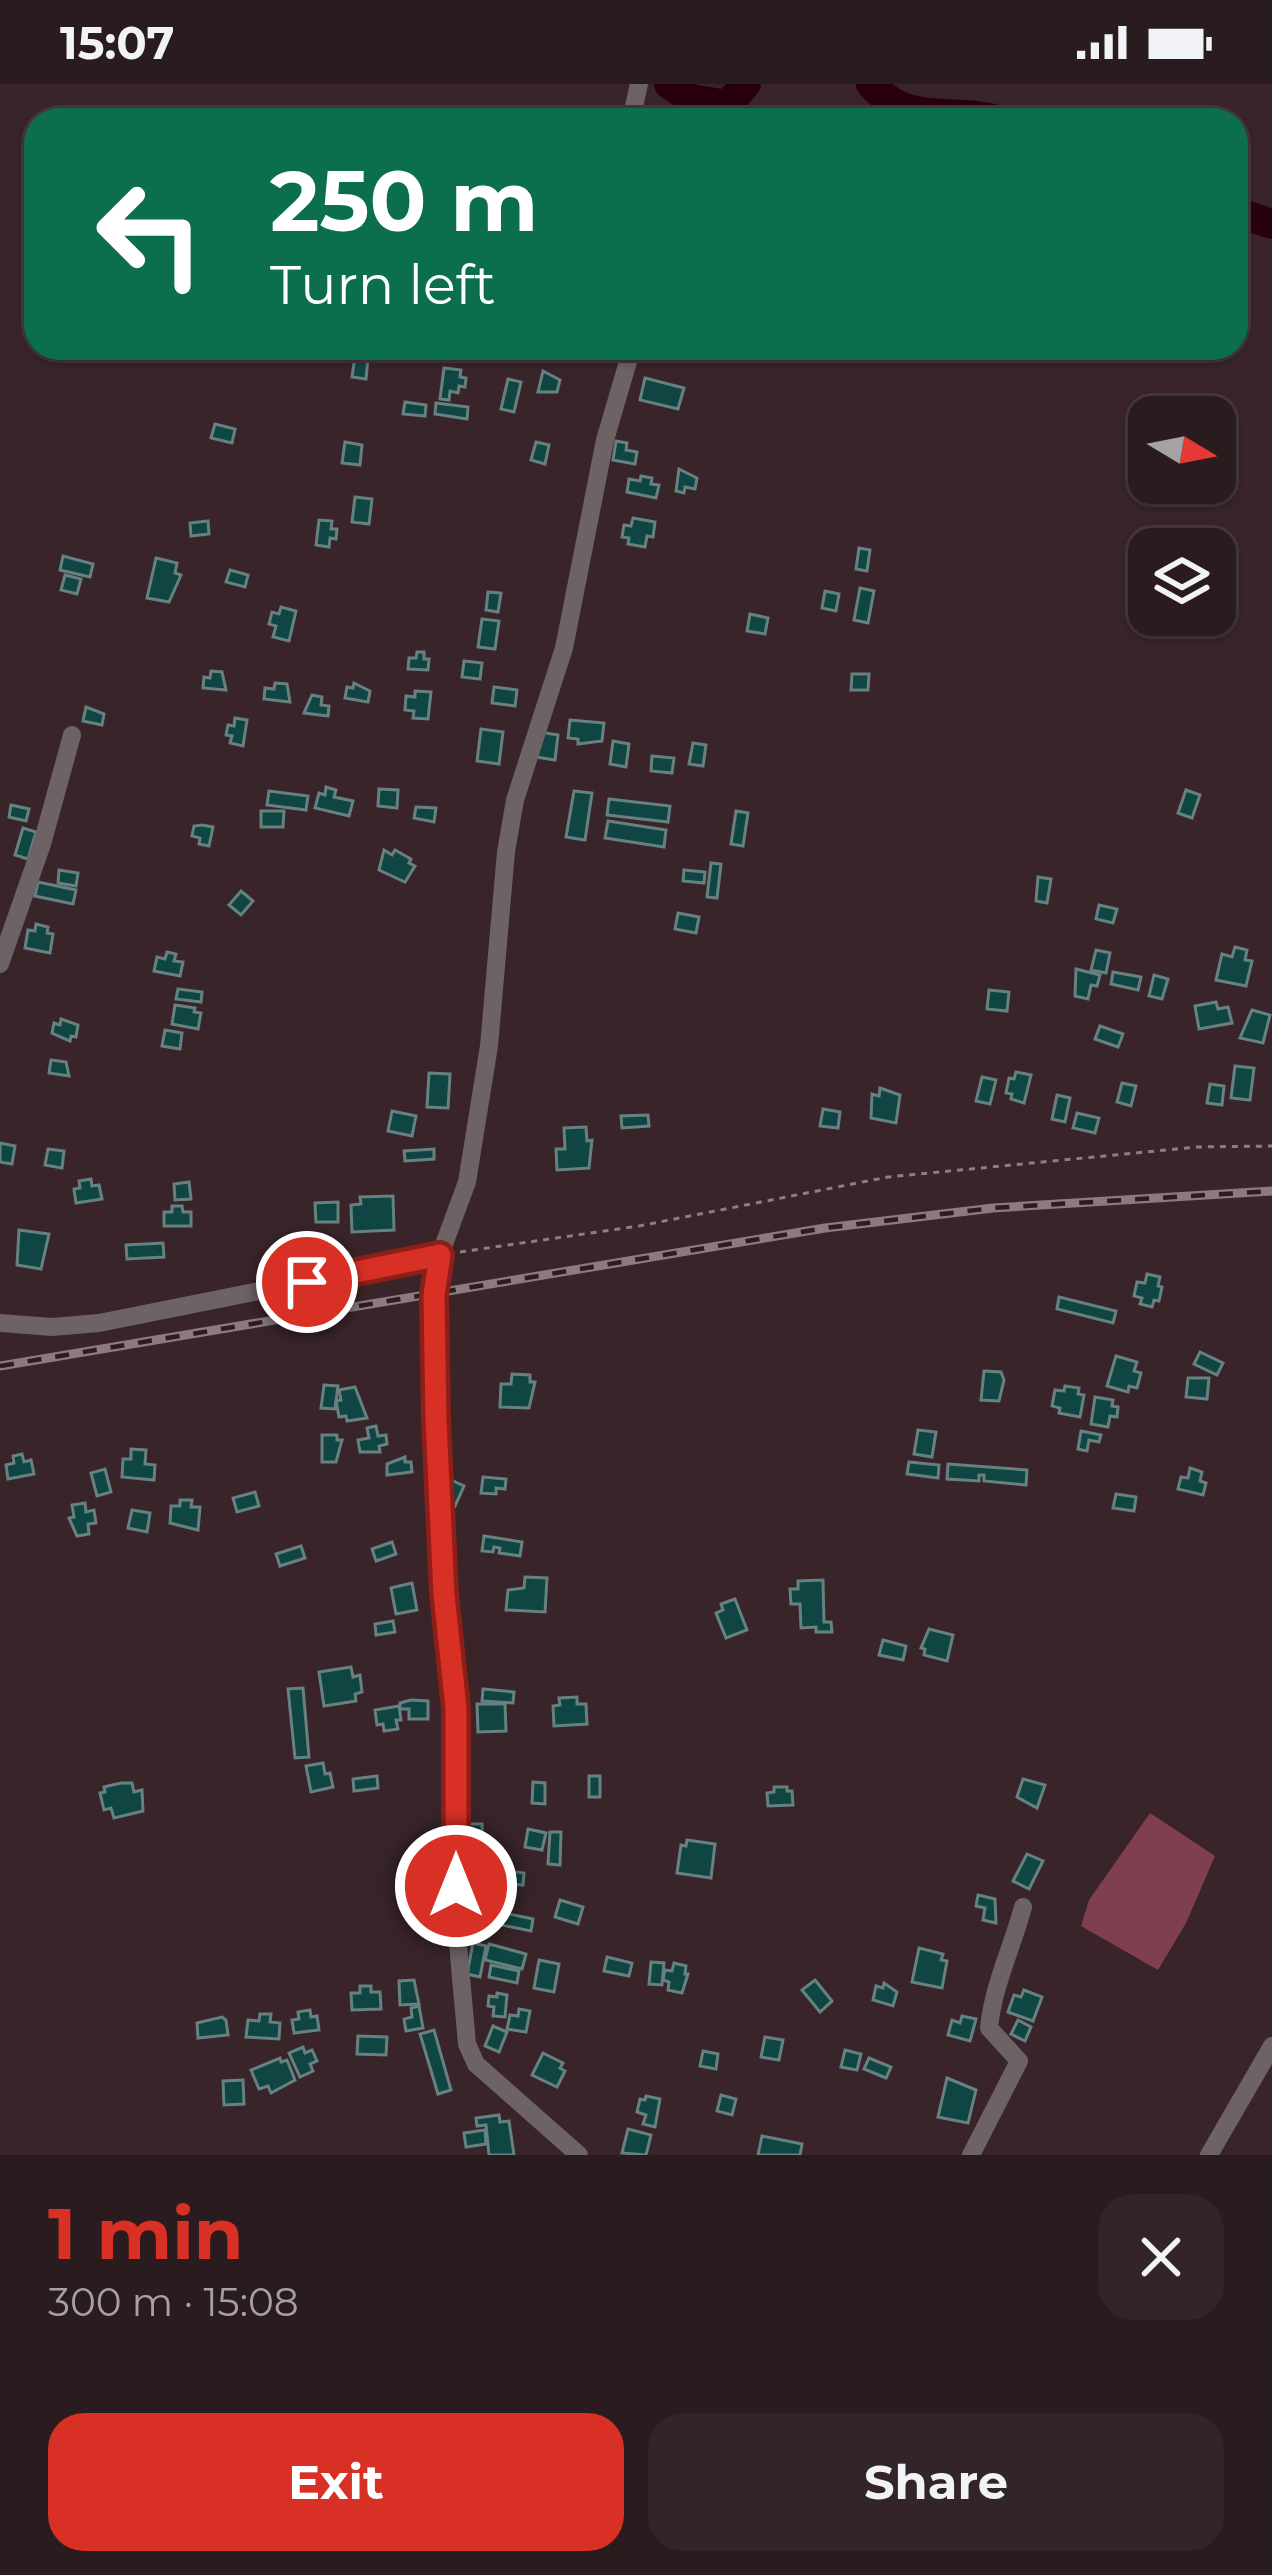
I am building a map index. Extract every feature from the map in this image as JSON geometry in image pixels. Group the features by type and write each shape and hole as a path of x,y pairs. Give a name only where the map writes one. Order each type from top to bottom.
{"street":[{"path":"579,2155 476,2064 467,2044 456,1922 456,1708 444,1594 434,1295 440,1255 467,1182 489,1046 514,800 564,648 605,440 628,360"},
{"path":"0,964 42,844 72,735"},
{"path":"0,1323 52,1327 99,1323 440,1255"},
{"path":"971,2155 1019,2061 989,2028 992,1997 1010,1957 1023,1907"},
{"path":"1209,2155 1272,2046"}],"path":[{"path":"440,1255 639,1226 888,1177 1197,1147 1272,1146"}],"shaded area":[{"path":"1150,1813 1215,1856 1186,1923 1158,1970 1081,1926 1089,1900"}],"building":[{"path":"354,360 368,360 366,379 352,377"},
{"path":"444,368 461,370 460,377 466,378 458,393 450,391 449,400 440,399"},
{"path":"543,371 560,380 557,392 538,392"},
{"path":"645,378 684,388 678,409 640,400"},
{"path":"508,379 521,382 514,412 501,409"},
{"path":"405,402 426,405 425,416 403,414"},
{"path":"436,403 468,407 467,419 435,414"},
{"path":"215,424 235,429 232,443 211,438"},
{"path":"616,441 637,452 635,464 613,460"},
{"path":"345,442 362,445 360,465 342,463"},
{"path":"536,442 549,445 545,464 531,460"},
{"path":"679,469 697,478 695,489 676,491"},
{"path":"641,476 659,485 656,498 627,492 629,479 640,481"},
{"path":"355,497 372,499 369,524 352,522"},
{"path":"633,518 655,522 653,537 647,536 645,547 628,544 629,538 622,537 624,525 631,526"},
{"path":"319,520 332,521 331,529 337,529 329,547 316,545"},
{"path":"208,521 209,534 191,536 190,523"},
{"path":"859,548 870,550 867,571 856,569"},
{"path":"63,556 93,564 90,577 60,570"},
{"path":"156,558 177,563 175,573 181,575 169,602 147,598"},
{"path":"230,570 248,575 245,587 226,582"},
{"path":"65,575 81,579 77,594 61,590"},
{"path":"860,588 874,591 868,623 854,620"},
{"path":"825,591 839,594 836,611 822,608"},
{"path":"488,592 501,593 498,612 486,610"},
{"path":"281,607 296,611 289,641 273,637 276,626 269,624 272,612 279,614"},
{"path":"750,614 768,618 765,634 747,631"},
{"path":"482,619 499,621 495,649 478,647"},
{"path":"417,652 429,659 428,670 408,669 409,658 416,658"},
{"path":"464,661 482,663 480,679 462,677"},
{"path":"211,671 222,672 226,690 203,688 204,677 210,678"},
{"path":"852,674 869,674 868,690 851,690"},
{"path":"275,683 287,684 290,702 264,699 265,688 274,689"},
{"path":"354,683 370,691 368,702 345,698 347,687 353,688"},
{"path":"494,687 517,690 515,706 492,703"},
{"path":"415,691 431,692 428,719 413,718 414,711 405,710 406,696 415,697"},
{"path":"312,695 322,697 321,705 329,706 328,716 304,713"},
{"path":"86,707 104,714 102,725 83,721"},
{"path":"235,718 247,720 243,746 230,743 232,736 226,735"},
{"path":"570,720 604,723 602,741 578,744 578,739 568,738"},
{"path":"481,729 503,732 499,764 477,761"},
{"path":"540,732 558,735 555,760 536,757"},
{"path":"613,741 629,744 626,767 610,764"},
{"path":"693,743 706,745 703,766 689,764"},
{"path":"652,756 674,758 672,773 651,771"},
{"path":"326,787 336,790 334,797 353,801 349,816 315,808"},
{"path":"379,789 398,790 397,808 378,806"},
{"path":"1186,790 1200,795 1192,818 1178,813"},
{"path":"269,791 308,796 306,810 267,805"},
{"path":"574,791 592,793 585,840 566,837"},
{"path":"609,799 670,806 668,822 607,815"},
{"path":"11,805 29,809 26,821 9,817"},
{"path":"416,807 436,808 434,822 414,818"},
{"path":"261,811 284,811 283,827 261,827"},
{"path":"736,811 748,813 743,846 731,844"},
{"path":"608,821 666,830 664,847 605,838"},
{"path":"194,826 213,827 209,846 192,836"},
{"path":"23,828 36,832 28,859 15,855"},
{"path":"384,850 411,859 409,863 415,866 405,882 379,870"},
{"path":"711,863 721,864 717,898 707,897"},
{"path":"59,870 78,873 76,886 58,883"},
{"path":"684,870 705,872 704,883 683,881"},
{"path":"1038,877 1051,879 1047,903 1036,901"},
{"path":"38,882 76,890 73,904 35,896"},
{"path":"241,891 253,901 241,915 229,905"},
{"path":"1099,905 1117,909 1113,923 1096,919"},
{"path":"678,913 699,917 696,933 675,929"},
{"path":"36,924 53,934 50,953 25,948 28,930 35,931"},
{"path":"1235,947 1247,950 1245,960 1252,961 1246,986 1216,980 1222,954 1232,957"},
{"path":"1096,950 1110,953 1106,973 1091,970"},
{"path":"167,952 176,954 174,961 183,962 180,976 154,971 157,957 165,959"},
{"path":"1076,969 1100,975 1088,999 1075,996"},
{"path":"1113,972 1141,977 1138,990 1111,984"},
{"path":"1154,975 1168,979 1162,999 1149,996"},
{"path":"178,989 202,992 201,1002 176,999"},
{"path":"989,990 1009,992 1007,1011 987,1009"},
{"path":"1216,1002 1218,1009 1228,1007 1232,1023 1199,1029 1195,1006"},
{"path":"175,1005 201,1013 198,1029 172,1024"},
{"path":"1252,1010 1270,1015 1263,1043 1240,1038"},
{"path":"61,1019 78,1025 70,1041 52,1033 54,1023 60,1025"},
{"path":"1100,1026 1123,1034 1118,1047 1095,1039"},
{"path":"165,1030 182,1033 180,1049 162,1046"},
{"path":"51,1060 66,1062 69,1076 49,1073"},
{"path":"1235,1066 1254,1068 1250,1100 1231,1098"},
{"path":"1016,1072 1031,1075 1024,1103 1006,1093 1009,1078 1014,1079"},
{"path":"429,1073 450,1074 448,1108 427,1107"},
{"path":"982,1077 996,1080 990,1104 976,1101"},
{"path":"1122,1083 1136,1086 1131,1106 1117,1102"},
{"path":"1210,1084 1224,1086 1222,1105 1207,1103"},
{"path":"880,1088 900,1095 896,1123 871,1118 872,1094 879,1096"},
{"path":"1057,1095 1070,1098 1065,1122 1052,1119"},
{"path":"823,1109 840,1112 838,1128 820,1126"},
{"path":"392,1111 416,1116 412,1136 388,1131"},
{"path":"1077,1113 1099,1118 1095,1133 1073,1128"},
{"path":"648,1115 649,1126 622,1128 621,1116"},
{"path":"586,1127 587,1141 592,1140 589,1168 557,1170 556,1149 565,1149 564,1128"},
{"path":"0,1143 15,1146 12,1164 0,1162"},
{"path":"48,1149 64,1151 62,1168 45,1165"},
{"path":"434,1149 434,1159 405,1161 404,1151"},
{"path":"91,1179 92,1186 99,1185 102,1199 76,1203 74,1189 80,1188 79,1181"},
{"path":"189,1182 191,1199 175,1200 174,1184"},
{"path":"393,1196 394,1230 352,1232 351,1205 361,1204 360,1197"},
{"path":"338,1202 338,1222 316,1222 315,1203"},
{"path":"172,1206 191,1212 191,1226 164,1226 164,1212 172,1212"},
{"path":"19,1230 49,1234 41,1269 17,1265"},
{"path":"163,1243 164,1257 127,1259 126,1245"},
{"path":"1147,1274 1160,1277 1158,1286 1162,1287 1152,1307 1140,1304 1142,1298 1134,1296 1137,1282 1145,1283"},
{"path":"1059,1297 1116,1311 1113,1323 1057,1309"},
{"path":"1200,1352 1223,1363 1217,1375 1194,1364"},
{"path":"1116,1356 1137,1362 1134,1371 1141,1373 1137,1388 1129,1386 1128,1392 1107,1386"},
{"path":"984,1371 1001,1372 999,1401 981,1400"},
{"path":"512,1374 530,1375 530,1382 535,1382 529,1408 500,1407 501,1384 511,1384"},
{"path":"1188,1378 1209,1378 1207,1399 1186,1397"},
{"path":"324,1385 338,1386 335,1409 321,1408"},
{"path":"1065,1386 1079,1388 1078,1394 1084,1395 1080,1417 1059,1413 1060,1408 1052,1406 1055,1390 1064,1391"},
{"path":"355,1387 367,1418 347,1421 346,1416 339,1417 336,1401 341,1400 339,1390"},
{"path":"1095,1397 1113,1400 1112,1406 1118,1407 1108,1427 1091,1424"},
{"path":"376,1426 378,1436 386,1435 387,1444 379,1446 380,1452 360,1452 358,1440 369,1438 367,1428"},
{"path":"918,1430 936,1432 932,1457 914,1454"},
{"path":"1081,1431 1101,1435 1099,1442 1089,1440 1087,1451 1078,1449"},
{"path":"322,1435 337,1435 342,1440 336,1462 322,1462"},
{"path":"131,1449 146,1450 145,1464 155,1465 154,1480 122,1477 123,1459 131,1459"},
{"path":"22,1454 24,1462 31,1460 34,1474 8,1479 6,1465"},
{"path":"405,1457 412,1472 387,1475 387,1464"},
{"path":"909,1462 939,1465 938,1478 907,1474"},
{"path":"948,1464 1027,1470 1026,1485 984,1481 984,1475 979,1475 979,1481 947,1479"},
{"path":"1190,1468 1202,1472 1203,1495 1178,1489"},
{"path":"105,1469 111,1492 97,1496 91,1473"},
{"path":"483,1477 506,1479 505,1489 481,1493"},
{"path":"451,1480 464,1486 455,1506 441,1500"},
{"path":"255,1492 259,1506 237,1512 233,1498"},
{"path":"1116,1494 1136,1497 1134,1511 1113,1508"},
{"path":"180,1500 192,1500 191,1507 200,1507 198,1530 170,1523 171,1506 180,1506"},
{"path":"85,1503 86,1512 94,1510 96,1523 88,1524 89,1534 77,1536 69,1518 74,1517 72,1505"},
{"path":"132,1510 150,1513 147,1532 128,1528"},
{"path":"484,1536 522,1542 520,1556 499,1553 500,1548 494,1547 493,1552 482,1551"},
{"path":"392,1542 396,1554 376,1561 372,1549"},
{"path":"301,1546 305,1558 280,1566 276,1554"},
{"path":"525,1577 547,1578 545,1612 506,1610 508,1590 524,1588"},
{"path":"823,1580 824,1622 831,1622 832,1632 801,1628 800,1604 791,1604 790,1589 798,1589 798,1581"},
{"path":"412,1583 417,1610 396,1614 391,1588"},
{"path":"735,1599 747,1630 726,1638 716,1613 723,1610 721,1604"},
{"path":"393,1621 395,1632 376,1635 375,1624"},
{"path":"929,1629 953,1635 947,1661 924,1655 921,1648"},
{"path":"883,1640 906,1646 903,1660 879,1655"},
{"path":"351,1667 353,1677 360,1675 362,1692 355,1694 356,1701 324,1706 319,1672"},
{"path":"303,1688 309,1757 295,1758 288,1689"},
{"path":"483,1689 514,1692 513,1703 482,1701"},
{"path":"577,1697 577,1704 586,1704 587,1724 554,1726 553,1706 560,1705 559,1698"},
{"path":"428,1701 428,1719 409,1719 409,1709 400,1709 400,1703"},
{"path":"477,1704 505,1704 506,1731 478,1732"},
{"path":"399,1706 398,1729 384,1731 383,1724 377,1725 375,1710"},
{"path":"323,1763 333,1787 311,1792 306,1766"},
{"path":"377,1776 378,1788 354,1791 353,1779"},
{"path":"589,1776 600,1776 600,1797 589,1797"},
{"path":"1023,1779 1045,1785 1037,1808 1017,1797"},
{"path":"533,1782 545,1783 545,1804 532,1803"},
{"path":"132,1783 134,1792 142,1790 143,1811 114,1818 111,1808 104,1810 100,1793 105,1792 104,1787"},
{"path":"774,1787 792,1791 793,1805 768,1806 767,1793 774,1792"},
{"path":"464,1824 482,1824 483,1857 466,1858"},
{"path":"528,1829 546,1833 542,1850 525,1847"},
{"path":"550,1832 561,1832 560,1865 548,1864"},
{"path":"687,1840 715,1844 711,1878 677,1873 681,1845 686,1846"},
{"path":"1027,1854 1043,1861 1029,1889 1013,1881"},
{"path":"491,1869 524,1873 523,1885 489,1882"},
{"path":"490,1887 514,1892 512,1902 487,1897"},
{"path":"978,1895 995,1899 996,1923 983,1920 985,1908 976,1906"},
{"path":"560,1900 583,1907 578,1924 555,1917"},
{"path":"468,1904 487,1907 482,1934 463,1930"},
{"path":"490,1910 533,1919 531,1931 487,1922"},
{"path":"473,1943 486,1946 480,1977 467,1974"},
{"path":"489,1944 526,1954 522,1969 485,1960"},
{"path":"919,1948 943,1954 941,1960 947,1961 942,1988 912,1982"},
{"path":"607,1957 632,1963 629,1976 604,1971"},
{"path":"539,1960 559,1964 554,1992 534,1988"},
{"path":"651,1962 664,1963 662,1985 649,1984"},
{"path":"674,1963 686,1966 682,1993 668,1990 669,1982 663,1980 665,1970 672,1971"},
{"path":"491,1965 519,1971 517,1983 489,1977"},
{"path":"414,1980 419,2004 400,2005 399,1981"},
{"path":"815,1980 832,2001 820,2012 802,1990"},
{"path":"884,1983 897,1992 893,2006 873,2000 876,1986 883,1988"},
{"path":"360,1986 380,1992 381,2009 352,2010 351,1993 360,1993"},
{"path":"1024,1990 1042,1997 1033,2021 1008,2012 1014,1995 1021,1997"},
{"path":"497,1993 507,1995 505,2017 493,2016 494,2007 488,2006 489,1996 497,1997"},
{"path":"419,2006 423,2028 406,2031 404,2019 412,2017 411,2008"},
{"path":"519,2009 530,2011 526,2032 507,2029 510,2015 518,2016"},
{"path":"310,2010 311,2017 317,2016 319,2030 294,2033 292,2020 299,2019 298,2012"},
{"path":"260,2014 271,2014 270,2022 280,2023 279,2039 246,2037 248,2020 259,2021"},
{"path":"962,2016 976,2019 970,2041 948,2035 952,2020 960,2023"},
{"path":"222,2017 228,2035 198,2038 197,2023"},
{"path":"1018,2020 1031,2027 1025,2041 1011,2034"},
{"path":"493,2026 507,2032 499,2052 485,2046"},
{"path":"434,2030 451,2090 438,2094 420,2034"},
{"path":"358,2036 387,2037 386,2055 357,2054"},
{"path":"765,2037 783,2040 779,2060 761,2057"},
{"path":"303,2047 305,2053 312,2050 317,2061 310,2064 313,2071 300,2077 289,2053"},
{"path":"845,2050 861,2054 857,2070 841,2067"},
{"path":"703,2051 718,2054 716,2069 700,2066"},
{"path":"543,2053 563,2063 560,2068 565,2071 557,2087 532,2075"},
{"path":"280,2058 287,2060 295,2080 271,2093 268,2086 259,2089 251,2070"},
{"path":"869,2058 891,2067 886,2078 864,2069"},
{"path":"947,2078 976,2090 968,2123 938,2117"},
{"path":"243,2080 244,2104 224,2105 223,2081"},
{"path":"721,2095 736,2099 732,2115 717,2111"},
{"path":"640,2099 660,2099 655,2127 643,2124 646,2115 637,2112"},
{"path":"499,2115 500,2122 509,2121 514,2155 489,2155 486,2125 477,2126 476,2118"},
{"path":"628,2129 651,2135 646,2155 622,2153"},
{"path":"485,2130 486,2144 466,2147 464,2133"},
{"path":"762,2136 802,2144 800,2155 758,2155"}],"waterway":[{"path":"669,84 691,99 727,105 746,84"},
{"path":"871,84 906,108"},
{"path":"1248,216 1272,224"}],"railway":[{"path":"0,1366 825,1228 993,1208 1272,1191"}],"route":[{"path":"307,1282 440,1255 434,1295 436,1420 444,1594 456,1708 456,1886"}]}
